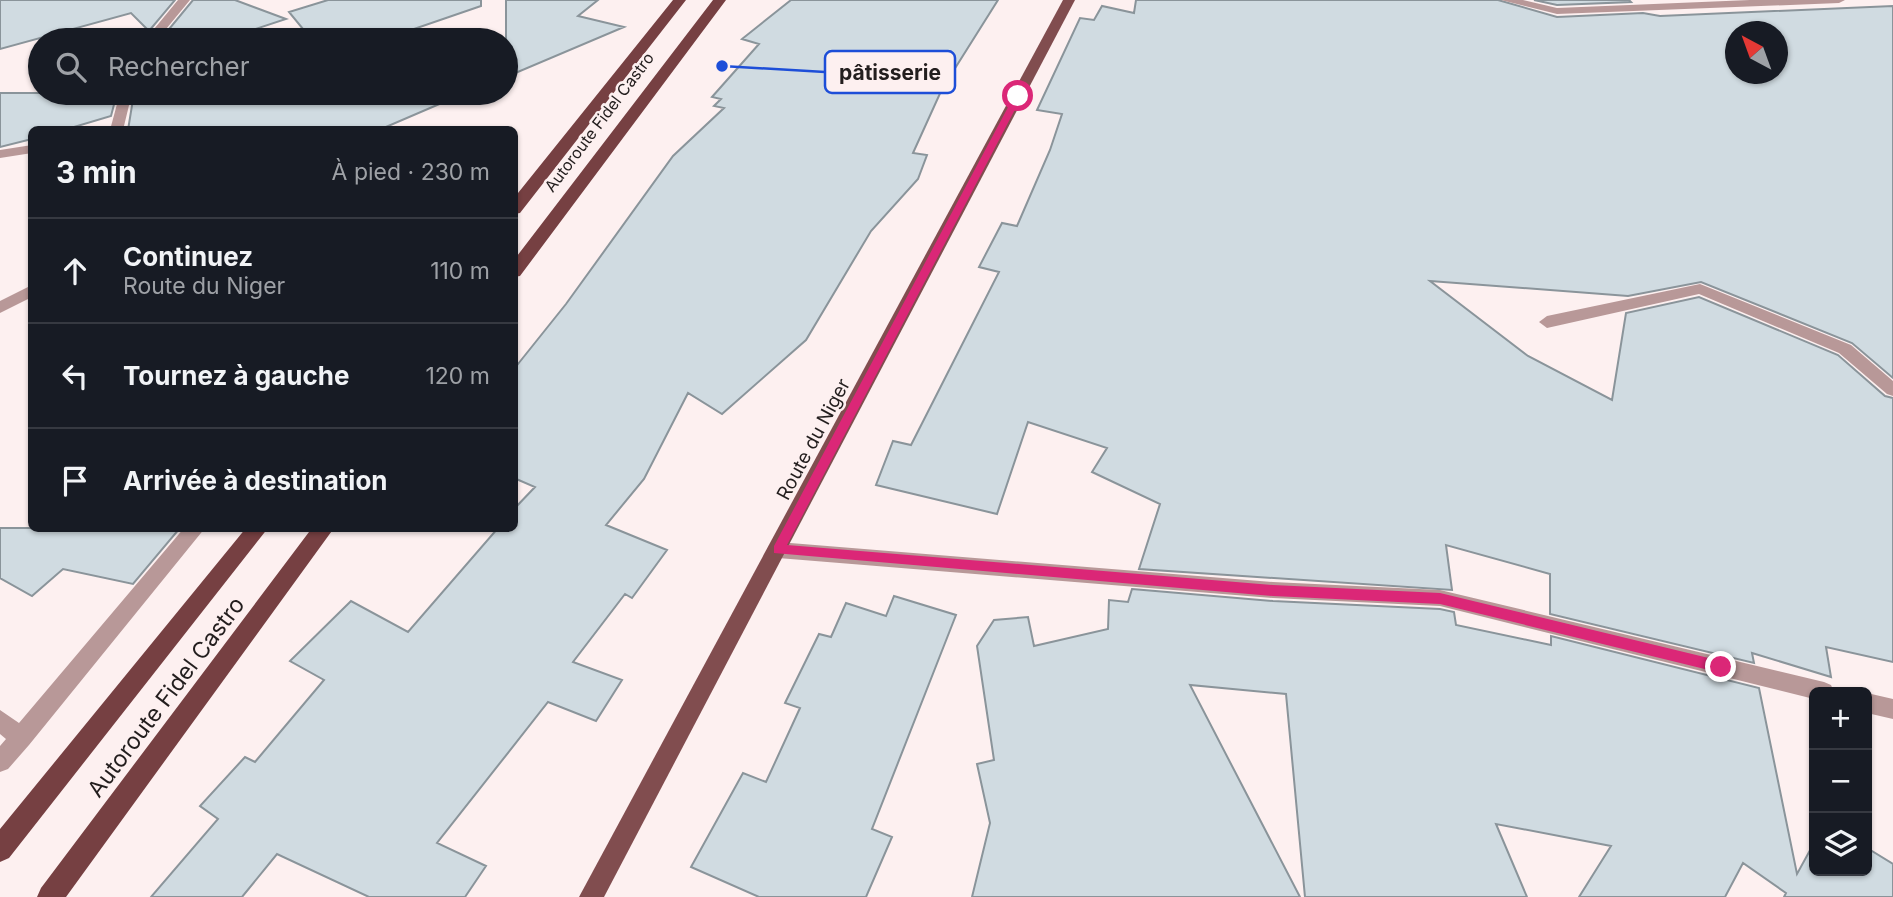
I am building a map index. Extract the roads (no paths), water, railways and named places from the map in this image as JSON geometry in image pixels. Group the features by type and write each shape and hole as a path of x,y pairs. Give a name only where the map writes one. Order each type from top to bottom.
{"highway":[{"name":"Autoroute Fidel Castro","path":"518,204 680,0"},
{"name":"Autoroute Fidel Castro","path":"518,267 720,0"},
{"name":"Autoroute Fidel Castro","path":"0,849 255,532"},
{"name":"Autoroute Fidel Castro","path":"50,897 321,532"}],"main road":[{"name":"Route du Niger","path":"592,897 1069,0"}],"street":[{"path":"161,28 184,0"},
{"path":"1507,0 1557,11 1839,0"},
{"path":"117,126 123,105"},
{"path":"0,154 28,150"},
{"path":"1547,323 1700,289 1845,349 1893,390"},
{"path":"0,308 28,292"},
{"path":"0,762 193,532"},
{"path":"778,550 1273,590 1440,598 1809,688"},
{"path":"1872,704 1893,709"},
{"path":"0,720 21,738"}],"place":[{"name":"pâtisserie","path":"722,66"}]}
